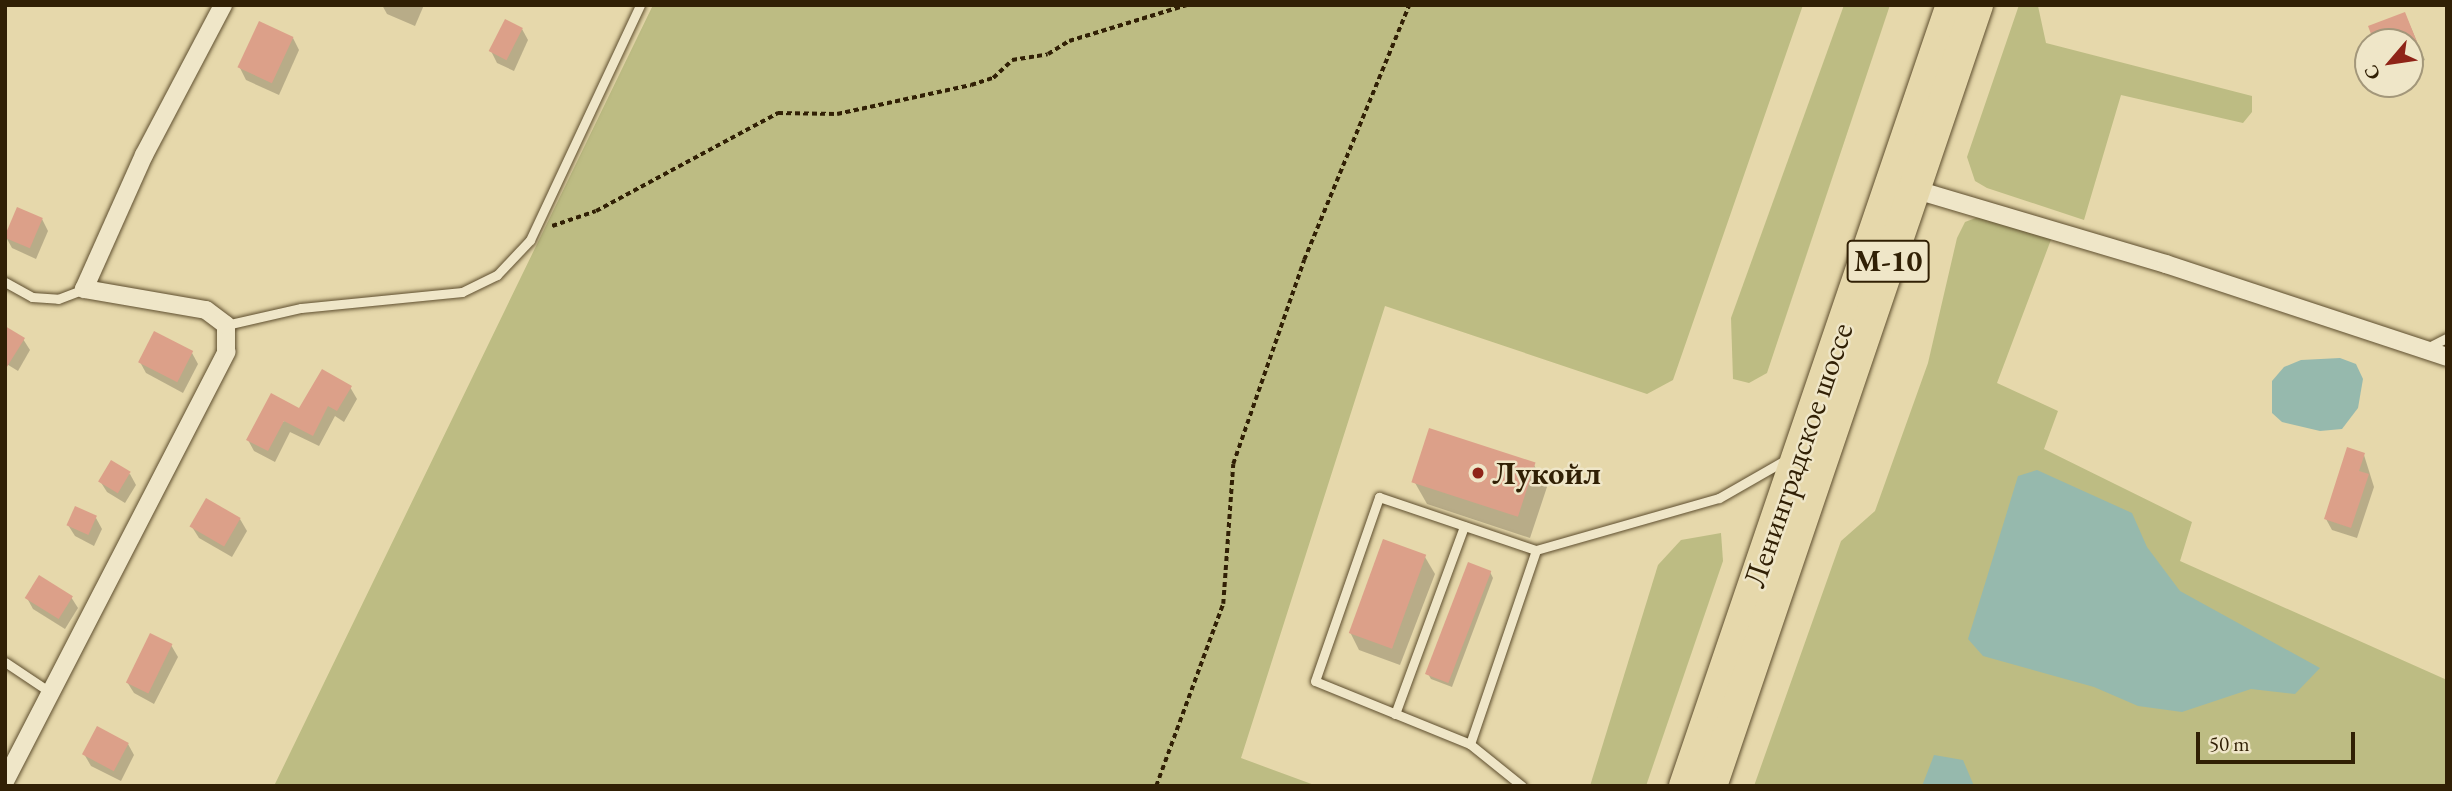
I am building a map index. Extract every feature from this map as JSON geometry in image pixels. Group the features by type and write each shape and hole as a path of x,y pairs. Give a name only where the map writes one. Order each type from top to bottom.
{"highway":[{"name":"Ленинградское шоссе","path":"1685,786 1952,5"},
{"name":"Ленинградское шоссе","path":"1711,786 1977,5"}],"street":[{"path":"5,781 53,694 226,352 226,325 206,310 84,289 144,155 223,5"},
{"path":"1913,188 2166,264 2447,358"}],"lane":[{"path":"226,325 301,308 462,292 497,275 536,228 640,5"},
{"path":"5,282 32,297 58,299 84,289"},
{"path":"2424,350 2447,338"},
{"path":"1522,786 1470,744 1315,681 1379,497 1536,550 1718,498 1800,450"},
{"path":"1395,714 1464,526"},
{"path":"1470,744 1536,550"},
{"path":"5,662 53,694"}],"path":[{"path":"536,228 560,225 596,211 778,113 837,114 971,85 993,78 1012,60 1048,54 1069,41 1187,5"},
{"path":"1156,786 1223,604 1233,464 1304,260 1409,5"}],"shaded area":[{"path":"653,5 1803,5 1673,380 1647,394 1385,306 1241,758 1317,786 274,786"},
{"path":"1844,5 1890,5 1767,373 1749,383 1733,379 1731,318"},
{"path":"2019,5 2038,6 2046,43 2252,96 2252,112 2243,123 2121,95 2084,220 1987,188 1975,181 1967,157"},
{"path":"1981,216 2052,237 1997,383 2058,411 2044,449 2192,522 2180,561 2447,680 2447,786 1754,786 1841,541 1875,511 1928,363 1957,238 1965,222"},
{"path":"1721,533 1723,561 1646,786 1590,786 1658,565 1681,540"}],"water":[{"path":"2340,358 2356,364 2363,379 2358,408 2342,429 2320,431 2282,422 2272,413 2272,381 2284,367 2301,360"},
{"path":"2037,470 2132,513 2147,547 2180,591 2320,668 2295,694 2251,689 2182,712 2138,706 2094,687 1983,656 1968,639 2018,476"},
{"path":"1934,755 1963,760 1974,786 1922,786"}],"building":[{"path":"2405,12 2411,28 2369,28 2368,26"},
{"path":"505,19 523,28 506,60 489,51"},
{"path":"259,21 293,37 272,83 237,67"},
{"path":"17,207 43,218 30,248 5,238"},
{"path":"5,326 25,338 5,370"},
{"path":"154,331 193,351 177,382 138,362"},
{"path":"322,369 352,386 337,411 328,406 313,436 284,421 268,451 246,440 271,393 299,408"},
{"path":"1429,428 1536,463 1518,517 1411,482"},
{"path":"2347,447 2365,453 2359,471 2369,474 2351,528 2324,519"},
{"path":"111,460 131,472 118,493 98,481"},
{"path":"206,498 241,518 224,547 190,527"},
{"path":"75,506 97,516 88,535 66,525"},
{"path":"1383,539 1426,555 1392,649 1349,633"},
{"path":"1468,562 1491,571 1448,683 1425,674"},
{"path":"39,575 73,596 59,619 25,598"},
{"path":"150,633 172,644 148,693 126,682"},
{"path":"97,726 129,743 114,771 82,754"}],"place":[{"name":"Лукойл","path":"1478,473"}]}
